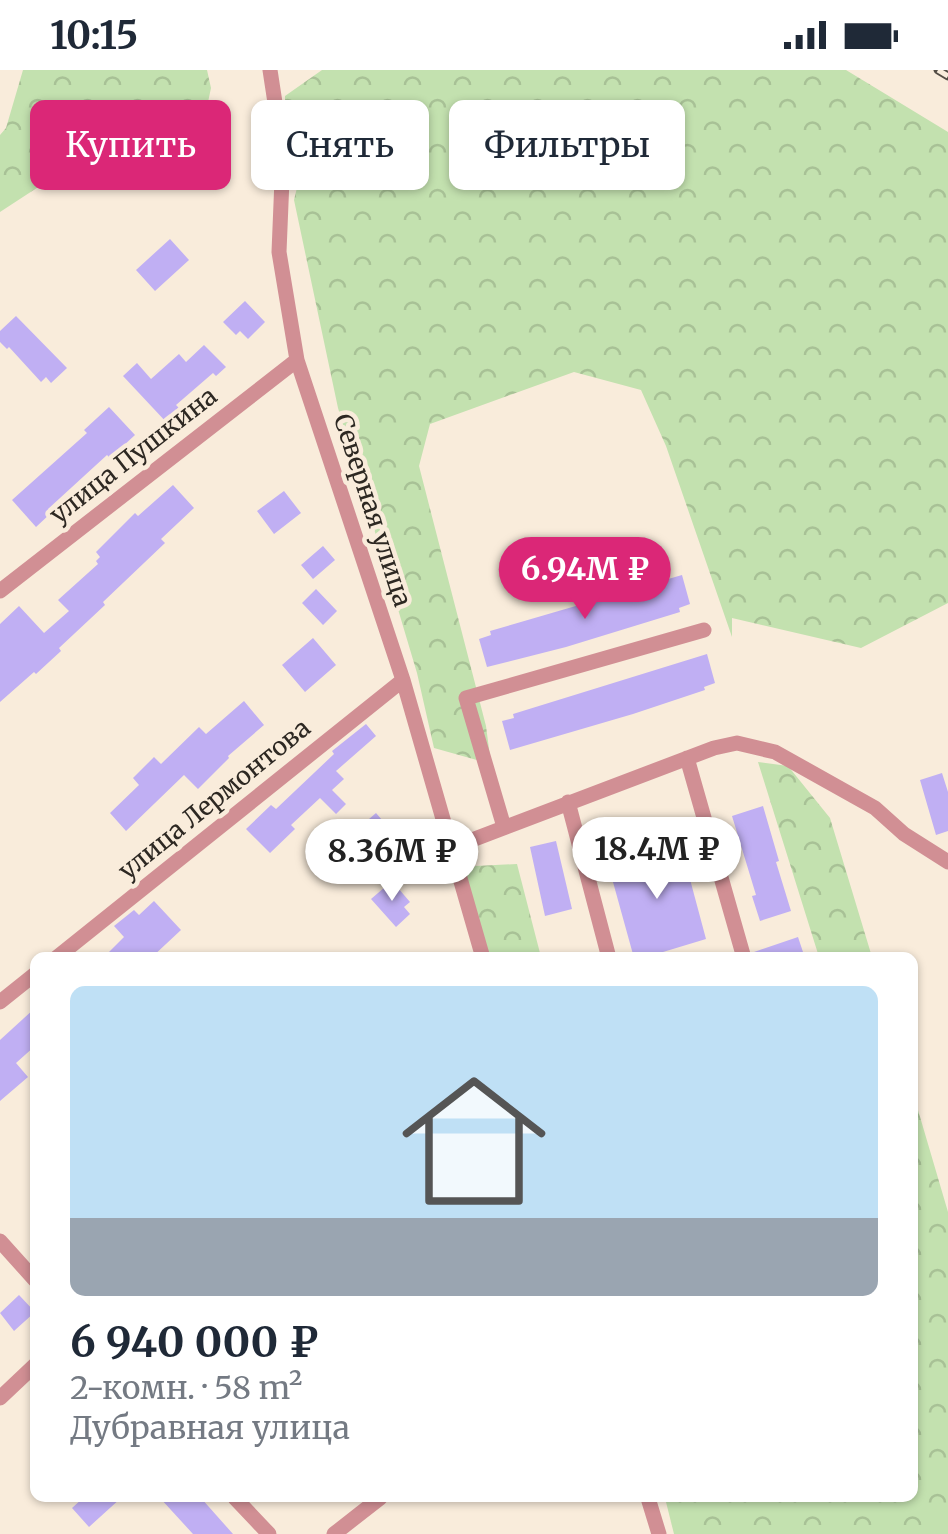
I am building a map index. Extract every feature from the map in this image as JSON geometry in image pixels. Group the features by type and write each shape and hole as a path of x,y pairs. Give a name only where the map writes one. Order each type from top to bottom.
{"street":[{"name":"Северная улица","path":"270,70 282,155 278,252 297,360 402,680 482,952"},
{"name":"улица Пушкина","path":"2,584 297,360"},
{"path":"504,827 466,698 704,630"},
{"name":"улица Лермонтова","path":"63,952 402,680"},
{"path":"452,848 714,748 737,743 774,752 876,808 904,834 948,862"},
{"path":"688,758 742,952"},
{"path":"568,802 608,952"},
{"path":"0,1002 30,978"},
{"path":"0,1241 30,1274"},
{"path":"0,1398 30,1370"},
{"path":"239,1502 269,1534"},
{"path":"334,1534 375,1502"},
{"path":"649,1502 659,1534"}],"green space":[{"path":"23,70 207,70 211,88 208,100 30,100 30,190 34,190 0,212 0,135 6,128"},
{"path":"322,70 846,70 948,132 948,603 861,648 732,618 732,637 666,446 641,390 574,372 430,424 419,466 486,726 491,764 434,748 417,673 338,408 294,200 296,190 429,190 429,100 285,100 285,96"},
{"path":"758,762 788,766 830,818 870,952 817,952"},
{"path":"517,864 540,952 484,952 465,878 475,866"},
{"path":"918,1110 948,1212 948,1534 674,1534 666,1502 918,1502"}],"building":[{"path":"170,239 189,260 155,291 136,270"},
{"path":"245,301 265,322 248,339 240,331 236,335 223,322"},
{"path":"16,316 67,368 51,383 46,377 41,382 0,342 0,331"},
{"path":"204,345 226,367 216,376 213,373 176,405 182,411 168,424 123,376 137,363 151,379 179,354 186,362"},
{"path":"109,407 135,435 48,509 51,513 36,527 12,500 87,433 84,430"},
{"path":"173,485 194,508 161,539 165,543 59,648 61,651 0,702 0,624 19,606 44,633 69,611 58,600 98,564 100,557 96,552 135,513 138,516"},
{"path":"284,491 301,513 274,534 257,511"},
{"path":"323,546 335,560 313,579 301,565"},
{"path":"682,575 690,604 679,608 680,612 487,667 479,639 491,635 490,631"},
{"path":"316,589 337,611 323,625 302,603"},
{"path":"313,638 336,665 305,692 282,665"},
{"path":"707,654 715,683 704,687 705,690 510,750 502,721 514,718 513,714"},
{"path":"244,701 264,725 198,789 184,775 126,831 110,813 139,785 133,778 154,757 161,764 199,727 206,734"},
{"path":"366,724 376,736 336,771 344,779 332,790 346,804 336,814 320,798 291,825 295,829 270,853 246,829 271,805 276,809 334,754 332,751"},
{"path":"942,773 948,792 948,831 936,835 920,780"},
{"path":"763,806 791,911 760,921 732,816"},
{"path":"376,813 402,843 374,868 348,837"},
{"path":"556,841 572,909 545,916 530,847"},
{"path":"680,842 706,939 663,952 632,952 608,864"},
{"path":"392,881 410,902 404,907 410,914 396,927 371,899"},
{"path":"154,901 181,930 157,952 109,952 124,937 114,926 134,910 139,915"},
{"path":"798,937 803,952 754,952"},
{"path":"30,1013 30,1050 16,1063 28,1077 0,1101 0,1040"},
{"path":"19,1295 30,1307 30,1317 14,1331 0,1313"},
{"path":"79,1502 117,1502 89,1527 72,1508"},
{"path":"164,1502 205,1502 233,1534 193,1534"}],"railway":[{"path":"938,70 948,76"}]}
